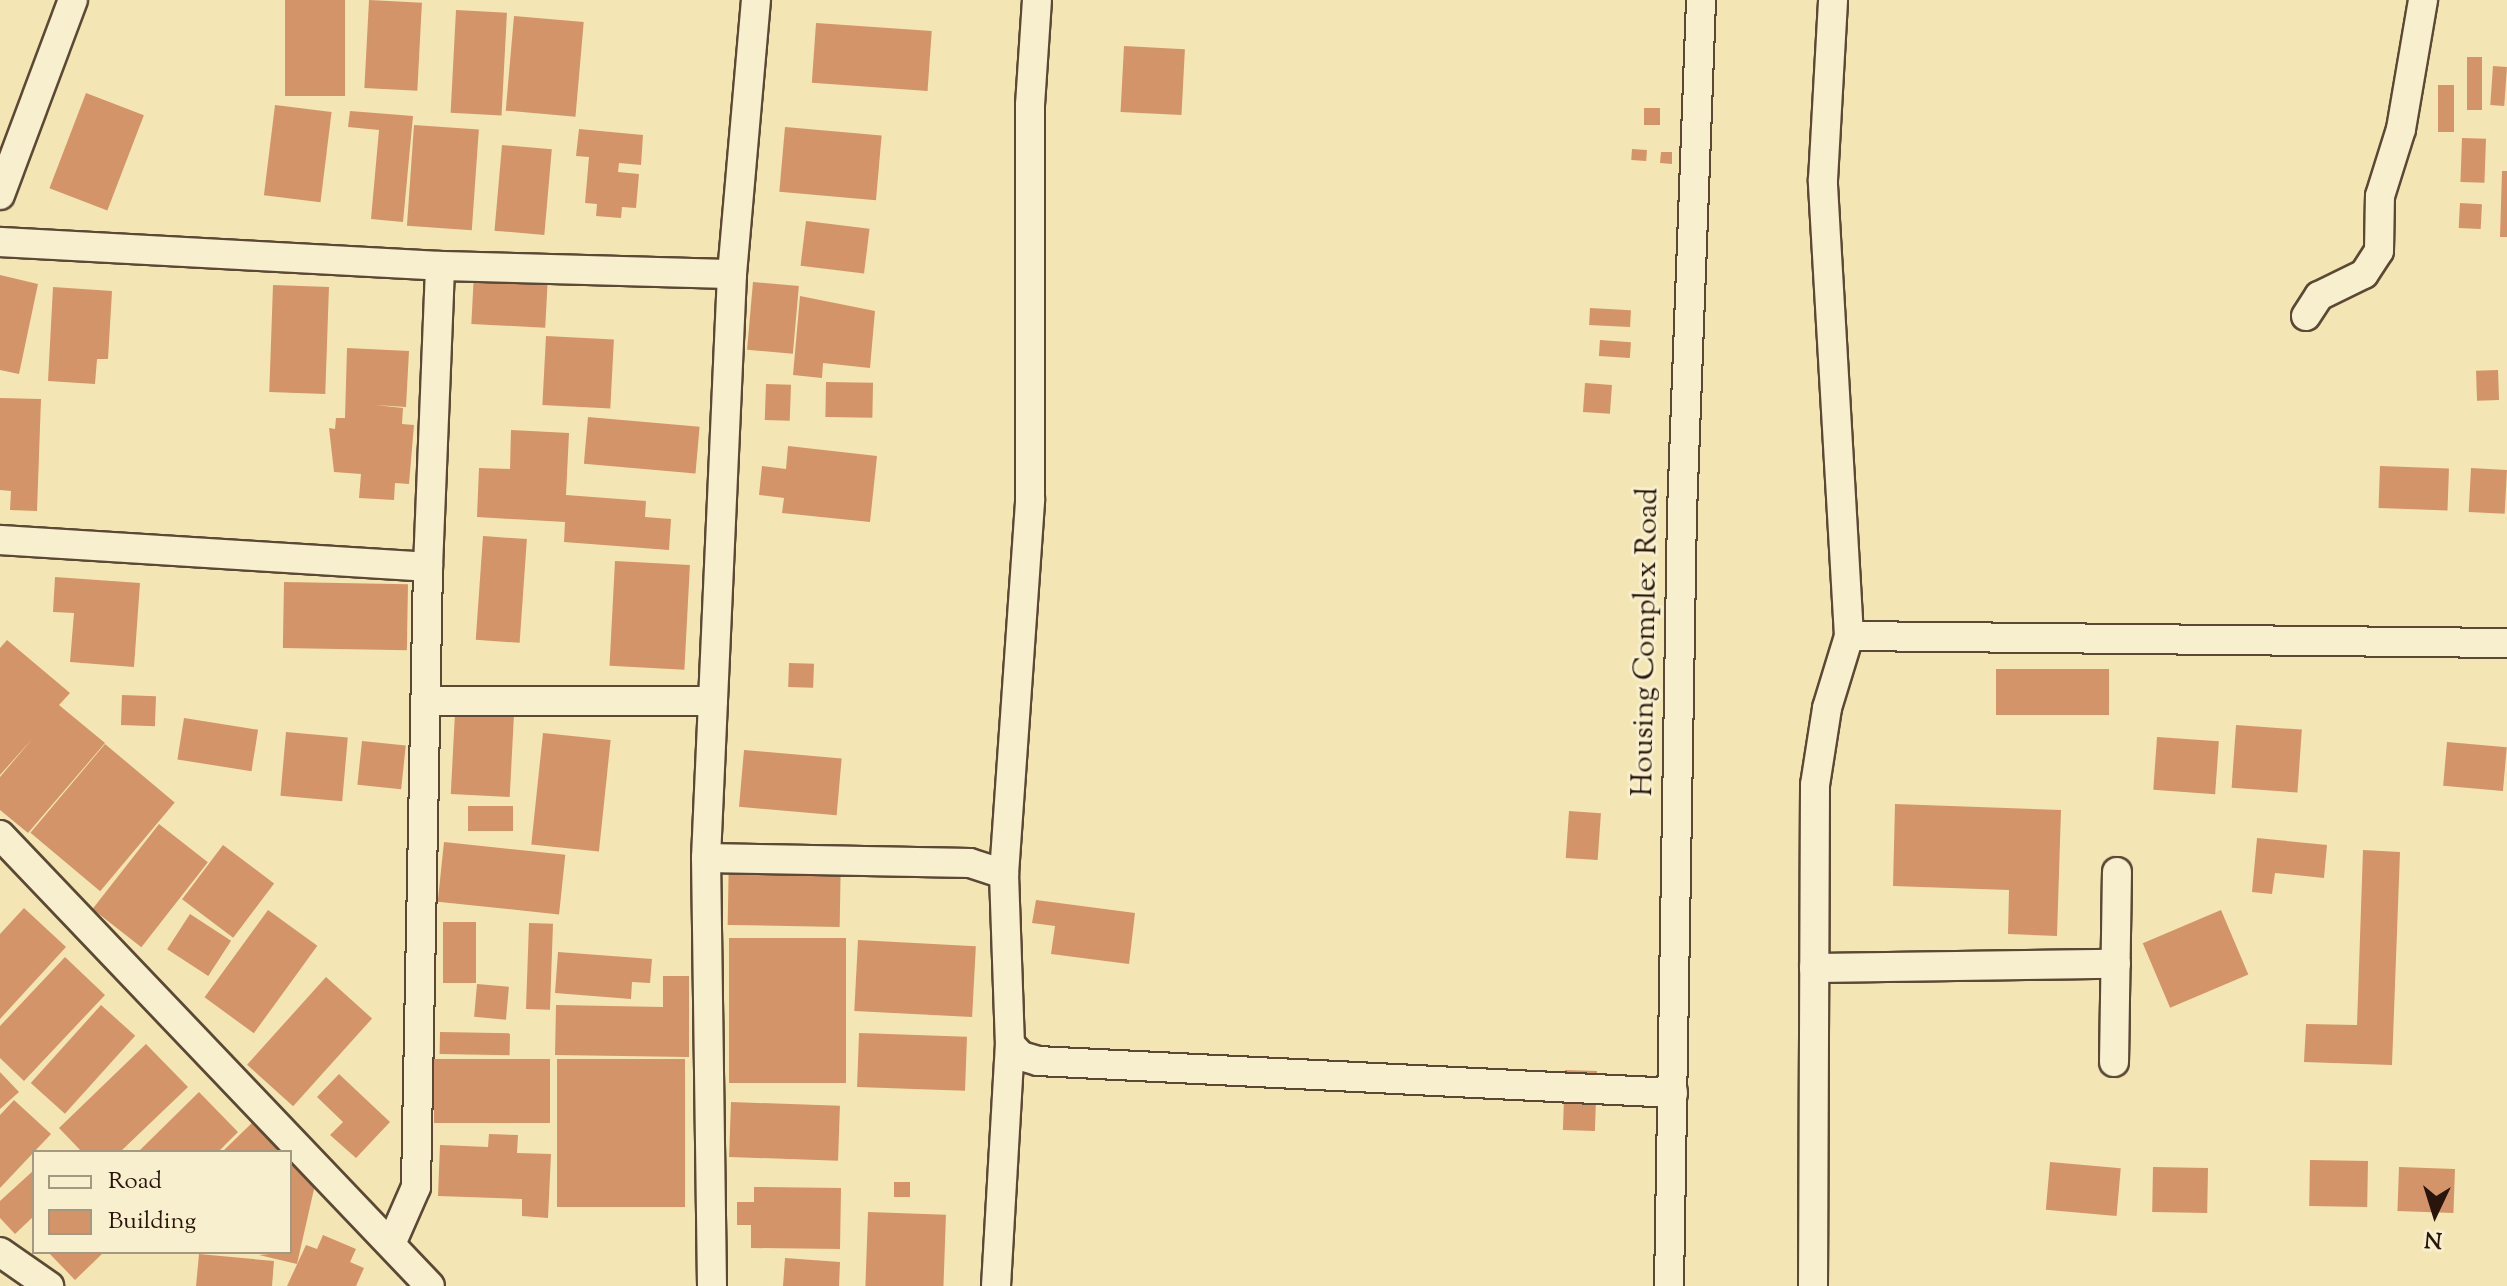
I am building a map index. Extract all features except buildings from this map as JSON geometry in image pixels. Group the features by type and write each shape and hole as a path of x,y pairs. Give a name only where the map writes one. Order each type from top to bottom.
{"street":[{"path":"0,195 73,0"},
{"path":"712,1286 706,858 732,274 756,0"},
{"path":"996,1286 1010,1044 1004,874 1030,499 1030,105 1037,0"},
{"name":"Housing Complex Road","path":"1669,1286 1682,512 1701,0"},
{"path":"1813,1286 1815,785 1827,708 1849,636 1823,180 1833,0"},
{"path":"2306,316 2319,296 2364,274 2379,251 2380,196 2401,129 2423,0"},
{"path":"0,242 440,266 732,274"},
{"path":"391,1244 416,1187 428,567 440,266"},
{"path":"0,540 428,567"},
{"path":"1849,636 2507,643"},
{"path":"425,701 713,701"},
{"path":"0,835 430,1286"},
{"path":"706,858 970,863 1004,874"},
{"path":"2114,1062 2117,872"},
{"path":"1814,968 2116,964"},
{"path":"1010,1044 1021,1056 1038,1061 1673,1093"},
{"path":"0,1252 49,1286"}]}
